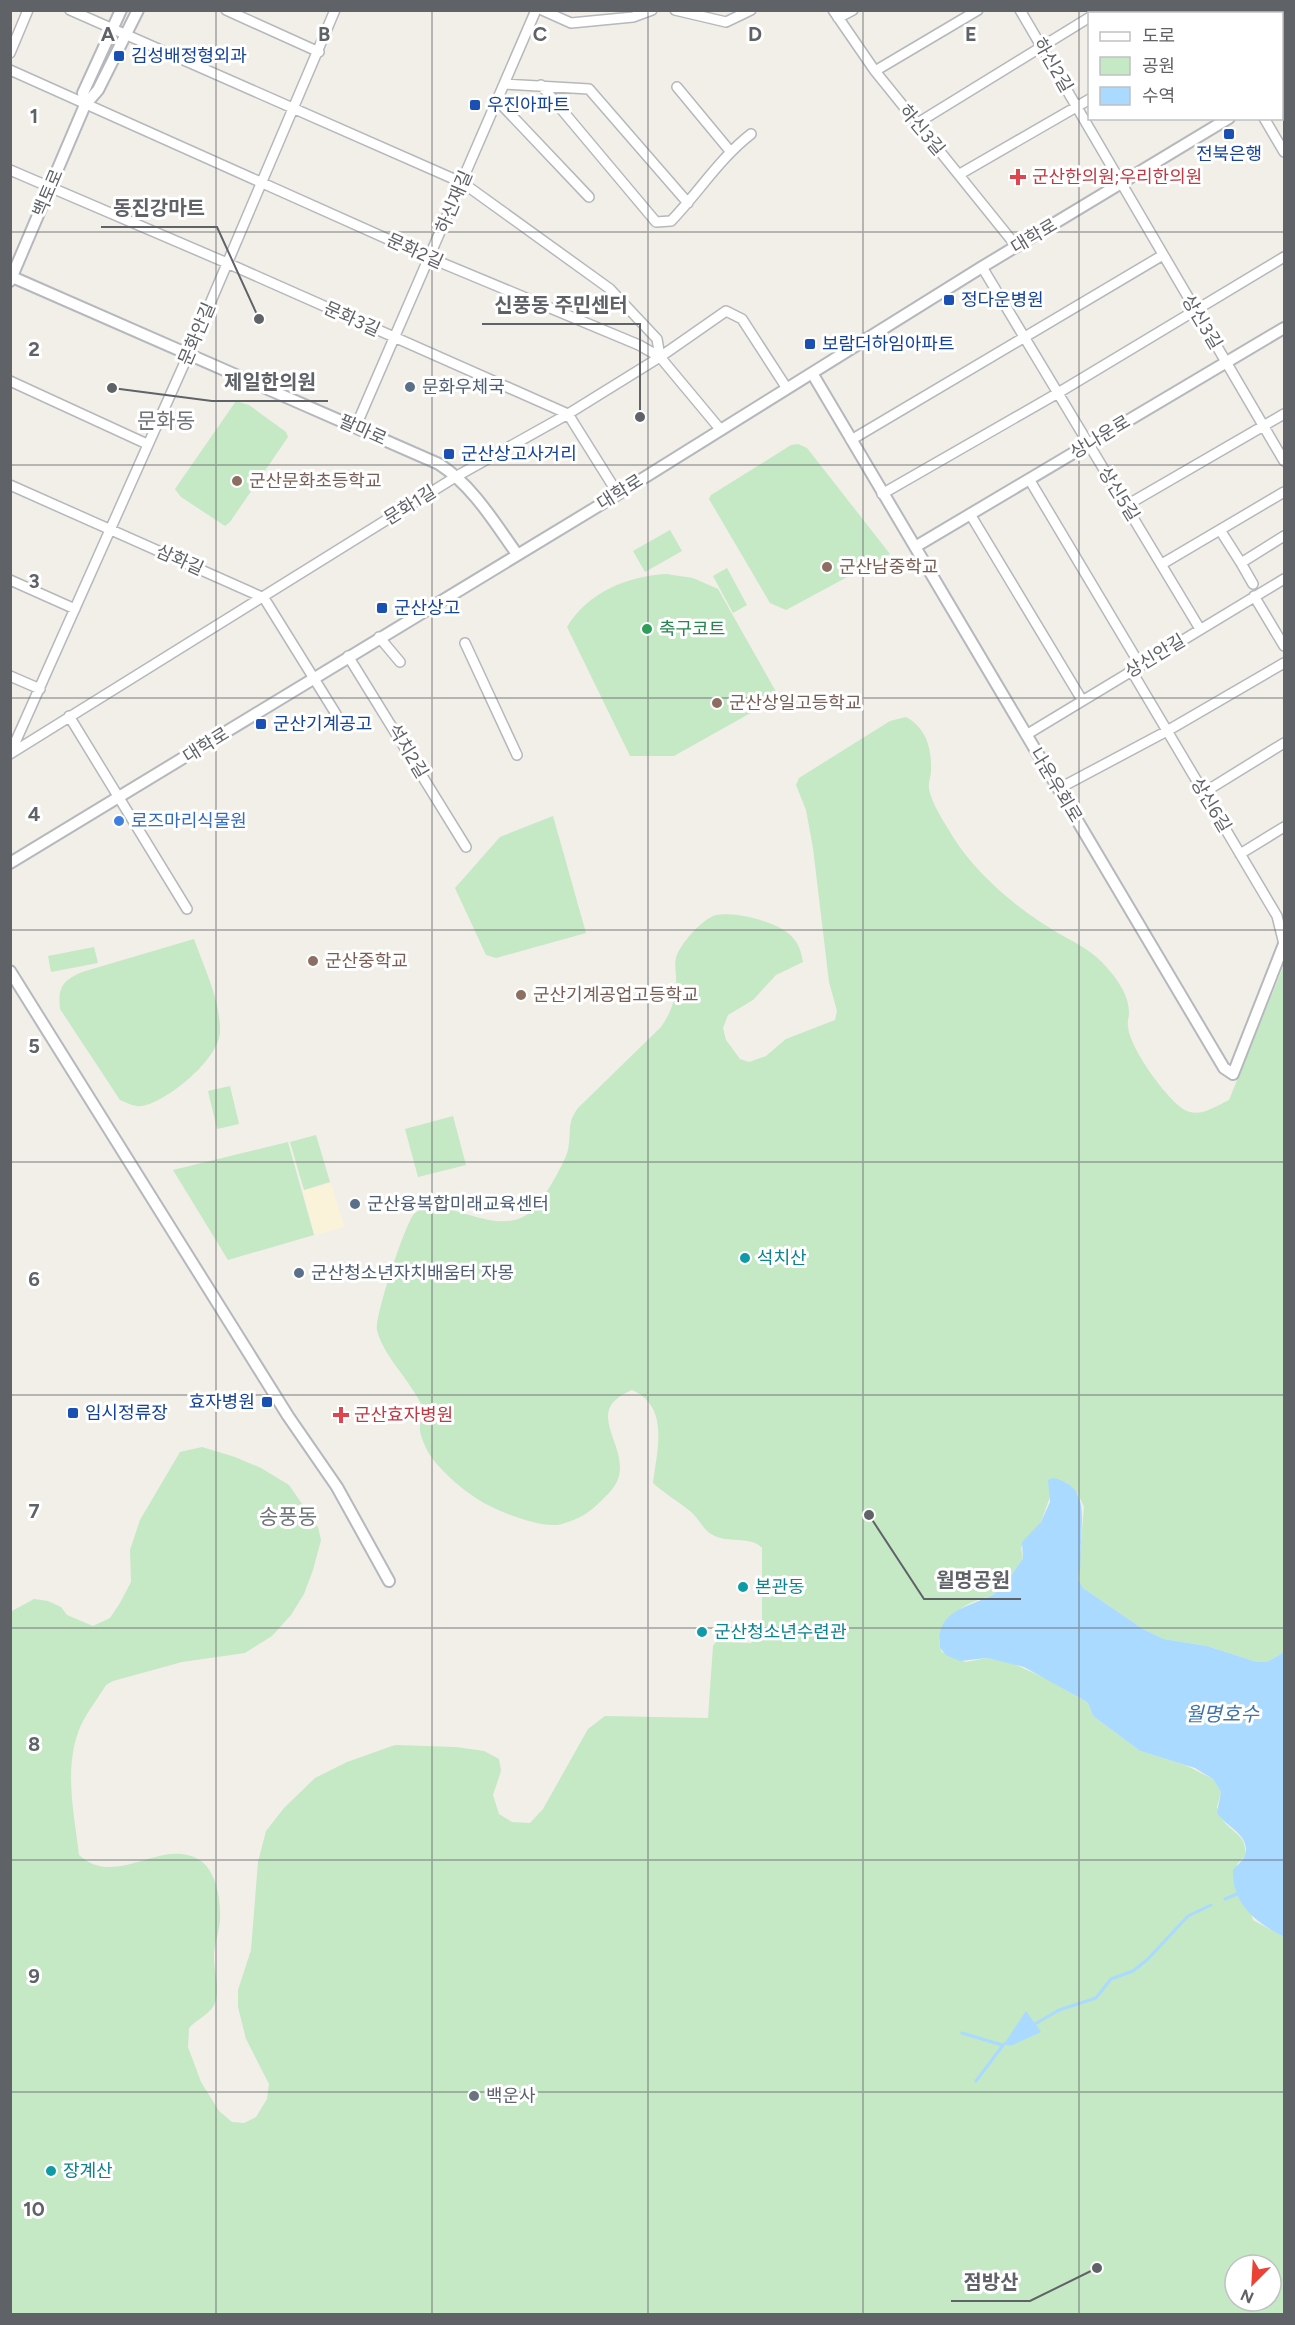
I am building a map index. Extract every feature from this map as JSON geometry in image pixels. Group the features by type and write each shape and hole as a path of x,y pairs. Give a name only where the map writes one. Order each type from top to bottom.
{"street":[{"path":"10,52 28,10"},
{"path":"70,10 463,183 610,289 657,339 660,357"},
{"name":"백토로","path":"85,105 83,93 121,10"},
{"name":"백토로","path":"11,278 85,105 98,90 138,10"},
{"path":"226,10 318,52"},
{"name":"문화안길","path":"11,754 189,353 334,10"},
{"name":"하신재길","path":"356,426 536,10"},
{"path":"542,10 571,23 633,17 652,10"},
{"path":"675,10 726,22 751,10"},
{"path":"836,14 853,10"},
{"path":"875,72 978,10"},
{"name":"하신2길","path":"1020,10 1120,183"},
{"name":"하신3길","path":"836,14 875,72 1017,246"},
{"path":"916,124 1088,18"},
{"name":"문화2길","path":"10,70 430,258 639,345 660,357 720,429"},
{"path":"504,84 589,89 688,203"},
{"path":"541,85 656,222 671,221 730,151 751,134"},
{"path":"677,87 730,151"},
{"path":"497,100 589,197"},
{"path":"960,174 1088,100"},
{"name":"대학로","path":"10,863 313,677 618,494 786,387 1226,120"},
{"path":"1265,120 1284,152"},
{"name":"문화3길","path":"10,170 227,262 568,414"},
{"name":"상신3길","path":"1120,183 1284,461"},
{"path":"851,440 1163,255"},
{"path":"882,494 1058,393 1284,257"},
{"name":"상신5길","path":"982,267 1200,629"},
{"name":"팔마로","path":"11,278 189,353 439,464 457,476 517,555"},
{"name":"문화1길","path":"11,754 457,476 568,414 660,357 726,311 742,319 786,387"},
{"name":"상나운로","path":"915,547 1284,328"},
{"name":"나운우회로","path":"812,373 1224,1068 1233,1074 1284,944"},
{"path":"10,381 147,444"},
{"path":"568,414 618,494"},
{"path":"1127,506 1284,414"},
{"name":"상신6길","path":"1029,479 1135,668 1167,731 1275,914 1284,944"},
{"name":"삼화길","path":"10,485 264,598"},
{"path":"1162,564 1284,492"},
{"path":"970,514 1082,700"},
{"path":"1220,530 1253,584"},
{"path":"1241,562 1284,536"},
{"name":"상신안길","path":"1026,735 1284,579"},
{"path":"10,580 75,609"},
{"path":"1254,596 1284,646"},
{"path":"264,598 336,714"},
{"path":"380,637 400,662"},
{"path":"465,643 517,755"},
{"name":"석치2길","path":"348,656 466,847"},
{"path":"1059,789 1167,731 1284,663"},
{"path":"10,676 40,689"},
{"path":"69,716 187,909"},
{"path":"1203,793 1284,744"},
{"path":"1240,854 1284,826"},
{"path":"1275,914 1284,908"},
{"path":"10,971 288,1416 337,1487 389,1581"}],"green space":[{"path":"236,401 249,405 286,432 288,437 225,526 181,497 175,489"},
{"path":"798,444 807,448 890,554 786,610 770,603 709,499 711,495 791,445"},
{"path":"670,530 682,551 645,572 633,551"},
{"path":"727,568 747,605 733,613 713,576"},
{"path":"666,574 693,578 718,589 779,697 674,756 630,756 567,627 586,604 610,588 637,578"},
{"path":"906,717 913,722 923,733 929,747 931,771 929,787 933,801 962,850 995,886 1020,907 1045,925 1082,946 1106,966 1126,998 1129,1008 1128,1027 1135,1047 1167,1094 1189,1112 1212,1109 1229,1100 1284,965 1284,1652 1267,1662 1257,1662 1207,1646 1164,1639 1143,1629 1083,1588 1078,1579 1084,1507 1078,1494 1066,1482 1051,1494 1041,1522 1021,1548 1023,1559 1006,1583 989,1597 966,1605 953,1615 942,1629 939,1645 942,1652 966,1662 987,1658 1014,1664 1049,1680 1088,1703 1093,1716 1140,1751 1185,1765 1213,1779 1221,1792 1217,1807 1220,1814 1244,1845 1245,1856 1237,1864 1253,1920 1284,1937 1284,2314 11,2314 10,1612 34,1599 48,1601 61,1607 67,1615 93,1626 110,1618 131,1582 130,1550 140,1520 180,1452 202,1447 261,1468 289,1485 318,1527 321,1540 313,1570 304,1594 291,1615 272,1636 245,1653 182,1662 113,1681 106,1685 81,1725 72,1757 71,1789 79,1855 94,1864 109,1867 171,1854 186,1855 201,1861 211,1872 219,1897 220,1913 214,1957 216,1997 210,2010 189,2028 188,2047 201,2082 219,2111 232,2122 244,2123 256,2117 267,2099 269,2084 246,2039 238,2007 238,1990 251,1950 258,1862 266,1831 284,1808 315,1778 347,1762 395,1745 456,1747 484,1751 499,1759 501,1771 493,1795 499,1814 512,1822 530,1823 543,1809 588,1729 605,1716 708,1718 713,1646 716,1642 751,1643 762,1631 762,1548 753,1542 712,1535 690,1511 653,1483 658,1430 652,1407 644,1397 632,1390 617,1398 610,1408 608,1417 610,1428 620,1463 619,1476 612,1490 597,1505 574,1520 553,1525 530,1521 503,1512 481,1501 453,1480 434,1461 421,1434 421,1404 384,1348 377,1330 377,1322 398,1252 414,1214 425,1208 439,1207 487,1220 503,1221 519,1218 538,1205 566,1156 574,1114 661,1027 674,997 675,961 678,953 692,933 711,917 723,914 738,915 774,925 786,931 794,939 802,955 803,962 776,975 753,1000 728,1015 723,1028 726,1040 740,1059 749,1062 766,1056 786,1039 835,1020 837,1011 829,982 813,848 806,810 796,785 799,778 890,721"},
{"path":"553,816 586,933 496,958 486,955 455,888 500,837"},
{"path":"194,939 218,1009 220,1032 217,1043 211,1054 190,1078 165,1097 142,1106 120,1100 60,1009 61,990 70,978 82,972"},
{"path":"94,947 98,963 51,972 48,956"},
{"path":"230,1086 239,1124 217,1129 208,1091"},
{"path":"453,1116 466,1165 418,1177 405,1129"},
{"path":"316,1135 330,1182 304,1190 290,1142"},
{"path":"288,1142 314,1235 228,1260 173,1170"}],"sand":[{"path":"331,1183 344,1227 315,1235 303,1191"}],"water":[{"name":"월명호수","path":"1053,1478 1072,1487 1078,1494 1082,1522 1078,1579 1083,1588 1143,1629 1164,1639 1207,1646 1257,1662 1267,1662 1284,1652 1284,1937 1256,1919 1242,1903 1237,1893 1233,1870 1244,1857 1246,1848 1237,1832 1217,1813 1221,1792 1213,1779 1195,1768 1140,1751 1093,1716 1088,1703 1024,1667 987,1658 960,1661 946,1655 940,1648 940,1634 944,1623 951,1615 998,1591 1023,1559 1022,1542 1041,1522 1050,1502 1048,1480"},
{"path":"1026,2011 1041,2032 1010,2046 1004,2044"}],"waterway":[{"path":"1225,1899 1237,1894"},
{"path":"1035,2024 1059,2010 1096,1998 1111,1979 1133,1971 1148,1959 1188,1916 1211,1905"},
{"path":"962,2033 1002,2045"},
{"path":"976,2081 1004,2044"}],"place":[{"name":"김성배정형외과","path":"119,56"},
{"name":"우진아파트","path":"475,105"},
{"name":"전북은행","path":"1229,134"},
{"name":"군산한의원;우리한의원","path":"1018,177"},
{"name":"정다운병원","path":"949,300"},
{"name":"동진강마트","path":"259,319"},
{"name":"보람더하임아파트","path":"810,344"},
{"name":"문화우체국","path":"410,387"},
{"name":"제일한의원","path":"112,388"},
{"name":"신풍동 주민센터","path":"640,417"},
{"name":"군산상고사거리","path":"449,454"},
{"name":"군산문화초등학교","path":"237,481"},
{"name":"군산남중학교","path":"827,567"},
{"name":"군산상고","path":"382,608"},
{"name":"축구코트","path":"647,629"},
{"name":"군산상일고등학교","path":"717,703"},
{"name":"군산기계공고","path":"261,724"},
{"name":"로즈마리식물원","path":"119,821"},
{"name":"군산중학교","path":"313,961"},
{"name":"군산기계공업고등학교","path":"521,995"},
{"name":"군산융복합미래교육센터","path":"355,1204"},
{"name":"석치산","path":"745,1258"},
{"name":"군산청소년자치배움터 자몽","path":"299,1273"},
{"name":"효자병원","path":"267,1402"},
{"name":"임시정류장","path":"73,1413"},
{"name":"군산효자병원","path":"341,1415"},
{"name":"월명공원","path":"869,1515"},
{"name":"본관동","path":"743,1587"},
{"name":"군산청소년수련관","path":"702,1632"},
{"name":"백운사","path":"474,2096"},
{"name":"장계산","path":"51,2171"},
{"name":"점방산","path":"1097,2268"}],"district":[{"name":"문화동","path":"166,421"},
{"name":"송풍동","path":"288,1517"}]}
